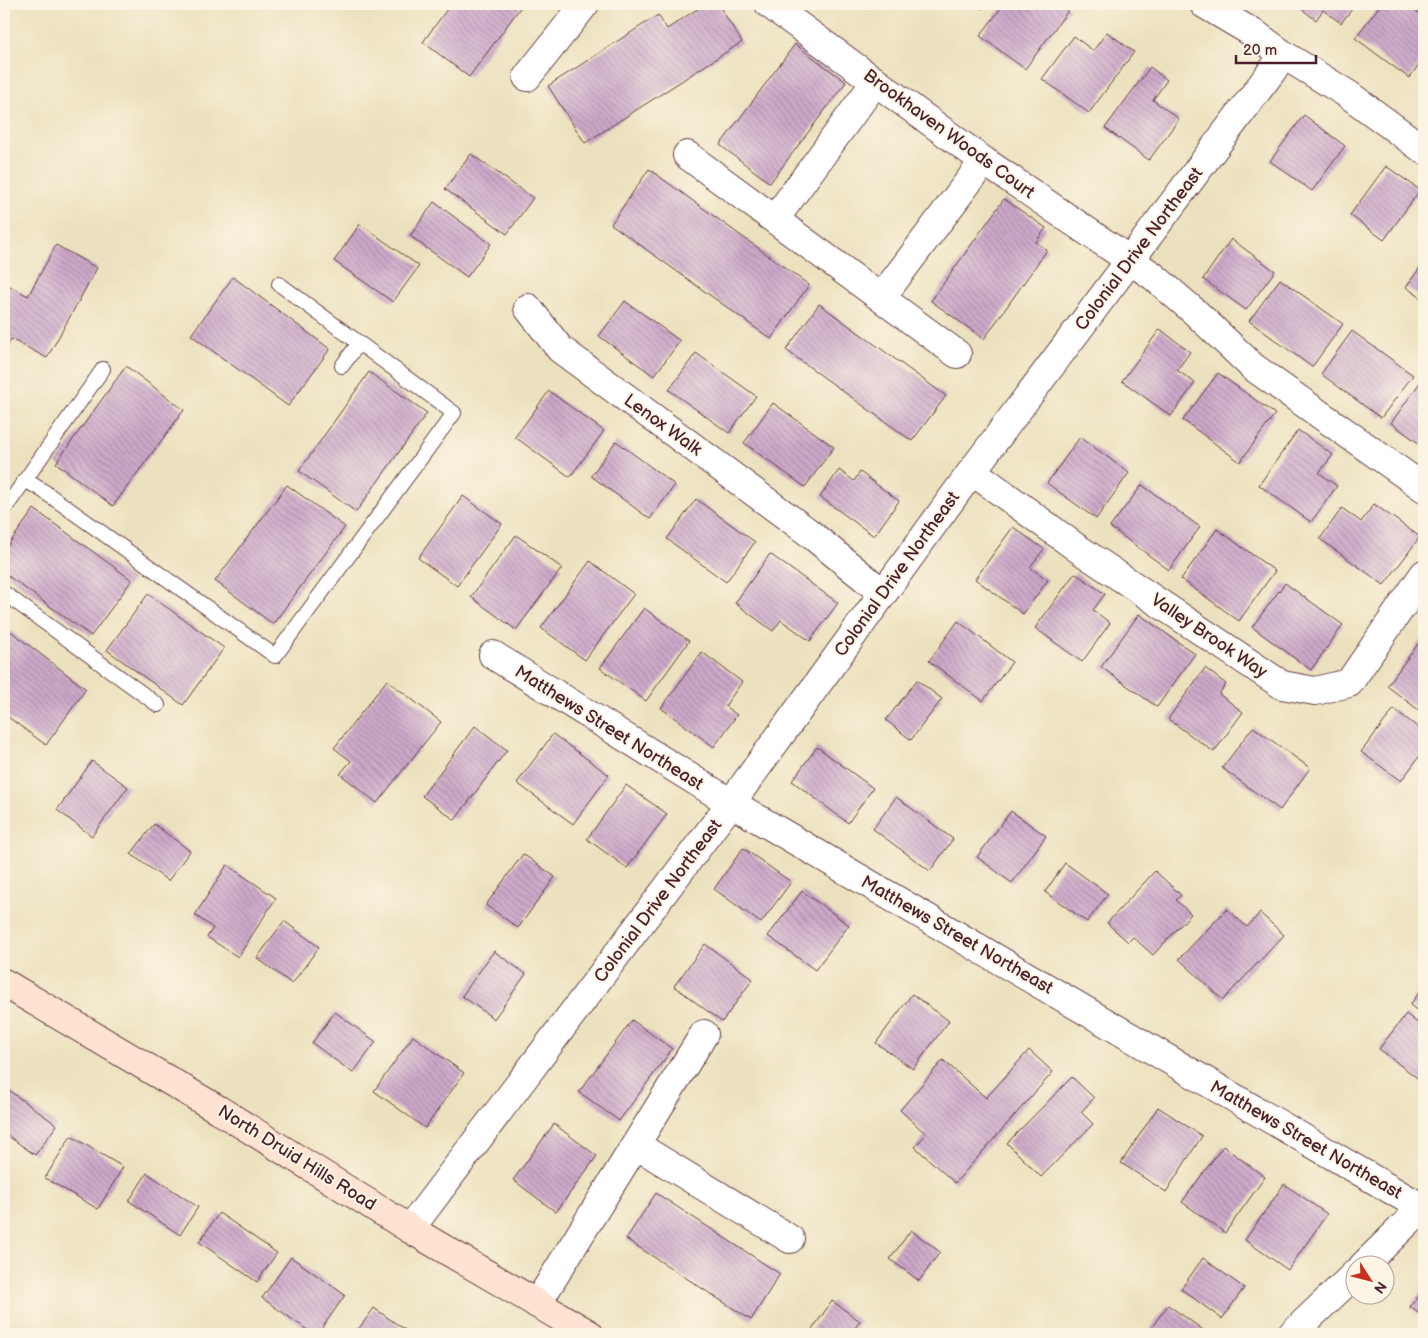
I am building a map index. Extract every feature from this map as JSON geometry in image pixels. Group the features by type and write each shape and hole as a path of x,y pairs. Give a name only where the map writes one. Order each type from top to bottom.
{"main road":[{"name":"North Druid Hills Road","path":"4,983 219,1110 410,1228 589,1334"}],"street":[{"path":"527,77 585,4"},
{"name":"Brookhaven Woods Court","path":"769,4 984,161 1131,261"},
{"path":"1204,4 1258,36 1284,56 1349,95 1424,150"},
{"name":"Colonial Drive Northeast","path":"410,1228 731,803 972,472 1284,56"},
{"path":"775,219 876,82"},
{"path":"687,155 958,354"},
{"path":"881,298 984,161"},
{"path":"1131,261 1153,276 1196,313 1254,367 1424,488"},
{"name":"Lenox Walk","path":"528,308 560,349 808,532 883,594"},
{"name":"Valley Brook Way","path":"972,472 1077,548 1282,685 1315,691 1349,683 1424,574"},
{"name":"Matthews Street Northeast","path":"493,655 731,803 1424,1208"},
{"path":"537,1304 704,1034"},
{"path":"636,1145 790,1239"},
{"path":"1374,1256 1424,1208"},
{"path":"1292,1334 1346,1283"}],"lane":[{"path":"25,480 42,490 275,656 454,413 279,284"},
{"path":"342,366 359,343"},
{"path":"4,510 103,369"},
{"path":"4,592 158,705"}],"building":[{"path":"451,4 523,4 469,77 423,42"},
{"path":"705,4 718,4 742,42 585,143 548,86 658,15 667,29"},
{"path":"975,4 986,4 982,9"},
{"path":"1004,4 1064,4 1070,8 1025,69 980,36"},
{"path":"1295,4 1356,4 1341,23 1323,10 1316,20"},
{"path":"1381,4 1406,4 1424,17 1424,58 1409,78 1355,38"},
{"path":"1107,32 1134,52 1089,113 1042,79 1074,36 1093,51"},
{"path":"795,44 846,82 770,183 720,145"},
{"path":"1150,67 1167,80 1153,100 1179,119 1149,160 1105,128"},
{"path":"1304,115 1345,146 1312,191 1270,161"},
{"path":"471,154 533,198 507,234 445,189"},
{"path":"1386,166 1420,190 1384,240 1350,215"},
{"path":"649,169 809,285 771,339 611,224"},
{"path":"1004,199 1046,228 1036,242 1047,250 984,339 931,301"},
{"path":"434,202 491,244 467,277 410,236"},
{"path":"360,224 419,266 393,302 334,261"},
{"path":"1231,239 1275,271 1246,310 1203,279"},
{"path":"56,245 97,268 47,358 11,339 4,352 4,283 28,296"},
{"path":"1424,262 1424,300 1406,287"},
{"path":"233,277 330,349 288,406 191,335"},
{"path":"1280,279 1343,324 1312,367 1249,321"},
{"path":"625,301 680,341 654,376 599,336"},
{"path":"819,304 946,396 912,441 786,350"},
{"path":"1160,329 1190,352 1177,370 1195,383 1171,416 1122,381"},
{"path":"1352,331 1413,375 1381,418 1321,374"},
{"path":"696,353 756,396 729,433 669,390"},
{"path":"126,366 184,410 113,506 56,463"},
{"path":"369,372 427,413 356,512 299,471"},
{"path":"1218,373 1275,414 1240,462 1183,420"},
{"path":"1424,377 1424,447 1391,423"},
{"path":"549,391 604,431 570,477 515,437"},
{"path":"773,403 834,447 805,487 744,443"},
{"path":"1298,430 1333,455 1319,473 1337,486 1311,522 1259,485"},
{"path":"1080,437 1129,473 1096,519 1047,483"},
{"path":"616,441 675,485 650,519 591,476"},
{"path":"839,470 854,481 860,472 899,501 874,536 820,497"},
{"path":"287,485 345,527 273,624 215,581"},
{"path":"1142,485 1200,527 1169,570 1110,527"},
{"path":"463,496 502,524 457,586 418,558"},
{"path":"696,499 755,542 726,582 667,539"},
{"path":"1374,504 1420,537 1384,585 1320,539 1342,508 1361,522"},
{"path":"34,509 132,580 91,636 4,573 4,551"},
{"path":"1013,527 1044,549 1030,567 1048,580 1023,614 975,579"},
{"path":"1217,529 1275,571 1239,621 1181,579"},
{"path":"516,535 562,568 516,630 471,597"},
{"path":"770,554 838,603 810,641 781,620 773,631 735,603"},
{"path":"590,561 634,594 585,660 541,628"},
{"path":"1075,573 1105,594 1093,610 1110,623 1082,662 1035,628"},
{"path":"1285,583 1343,625 1311,670 1252,627"},
{"path":"148,594 224,648 183,705 107,650"},
{"path":"644,608 689,641 646,701 600,668"},
{"path":"1139,614 1195,654 1157,707 1101,667"},
{"path":"958,621 1012,662 983,701 929,661"},
{"path":"4,626 86,689 46,745 4,714"},
{"path":"1424,636 1424,714 1387,686"},
{"path":"702,652 742,682 725,706 737,715 714,747 661,708"},
{"path":"1205,668 1226,684 1219,694 1243,712 1214,752 1168,719"},
{"path":"387,680 441,722 377,803 340,774 351,761 334,748"},
{"path":"917,680 942,699 911,740 886,720"},
{"path":"1394,709 1424,732 1424,750 1401,781 1361,752"},
{"path":"475,726 507,750 455,820 422,796"},
{"path":"1253,727 1310,768 1280,810 1222,768"},
{"path":"553,734 609,775 573,824 517,783"},
{"path":"817,747 873,788 848,823 792,781"},
{"path":"92,761 128,787 92,836 57,810"},
{"path":"626,785 667,814 627,868 587,839"},
{"path":"896,797 953,839 930,871 873,829"},
{"path":"1011,811 1046,836 1012,883 977,857"},
{"path":"154,824 190,851 168,881 131,854"},
{"path":"743,848 791,882 761,923 714,889"},
{"path":"523,854 555,877 518,928 486,905"},
{"path":"1065,863 1108,894 1087,922 1045,892"},
{"path":"227,865 276,898 238,957 207,937 213,928 195,915"},
{"path":"1155,871 1181,895 1176,900 1191,914 1153,955 1133,937 1128,942 1107,923"},
{"path":"802,891 849,925 815,970 768,936"},
{"path":"1227,909 1247,927 1260,913 1284,935 1223,1000 1179,959"},
{"path":"284,921 319,947 292,984 257,958"},
{"path":"705,944 753,979 722,1022 674,986"},
{"path":"494,951 526,974 494,1019 462,996"},
{"path":"1424,986 1424,1016 1410,1005"},
{"path":"912,994 949,1021 913,1069 876,1043"},
{"path":"335,1012 376,1042 353,1073 312,1043"},
{"path":"1406,1014 1424,1028 1424,1083 1379,1049"},
{"path":"632,1020 672,1049 619,1121 579,1092"},
{"path":"413,1036 464,1073 425,1128 374,1091"},
{"path":"1029,1050 1053,1072 955,1183 915,1147 926,1134 900,1110 943,1060 986,1098"},
{"path":"1072,1077 1094,1098 1081,1112 1093,1124 1041,1177 1007,1143"},
{"path":"4,1087 57,1125 35,1155 4,1133"},
{"path":"1158,1107 1202,1136 1166,1192 1121,1163"},
{"path":"554,1124 597,1156 556,1212 513,1180"},
{"path":"71,1136 123,1167 98,1209 45,1178"},
{"path":"1223,1146 1265,1177 1225,1233 1182,1202"},
{"path":"147,1173 198,1207 180,1235 129,1201"},
{"path":"1284,1184 1327,1214 1288,1270 1245,1240"},
{"path":"656,1193 780,1274 751,1320 626,1239"},
{"path":"219,1213 277,1253 257,1282 199,1242"},
{"path":"911,1230 940,1252 919,1281 890,1259"},
{"path":"291,1257 345,1295 318,1334 313,1334 262,1298"},
{"path":"1203,1258 1244,1288 1222,1319 1181,1289"},
{"path":"1424,1288 1424,1317 1410,1307"},
{"path":"832,1301 860,1321 851,1334 809,1334"},
{"path":"1168,1305 1209,1334 1152,1334 1148,1332"},
{"path":"374,1308 411,1334 355,1334"}]}
